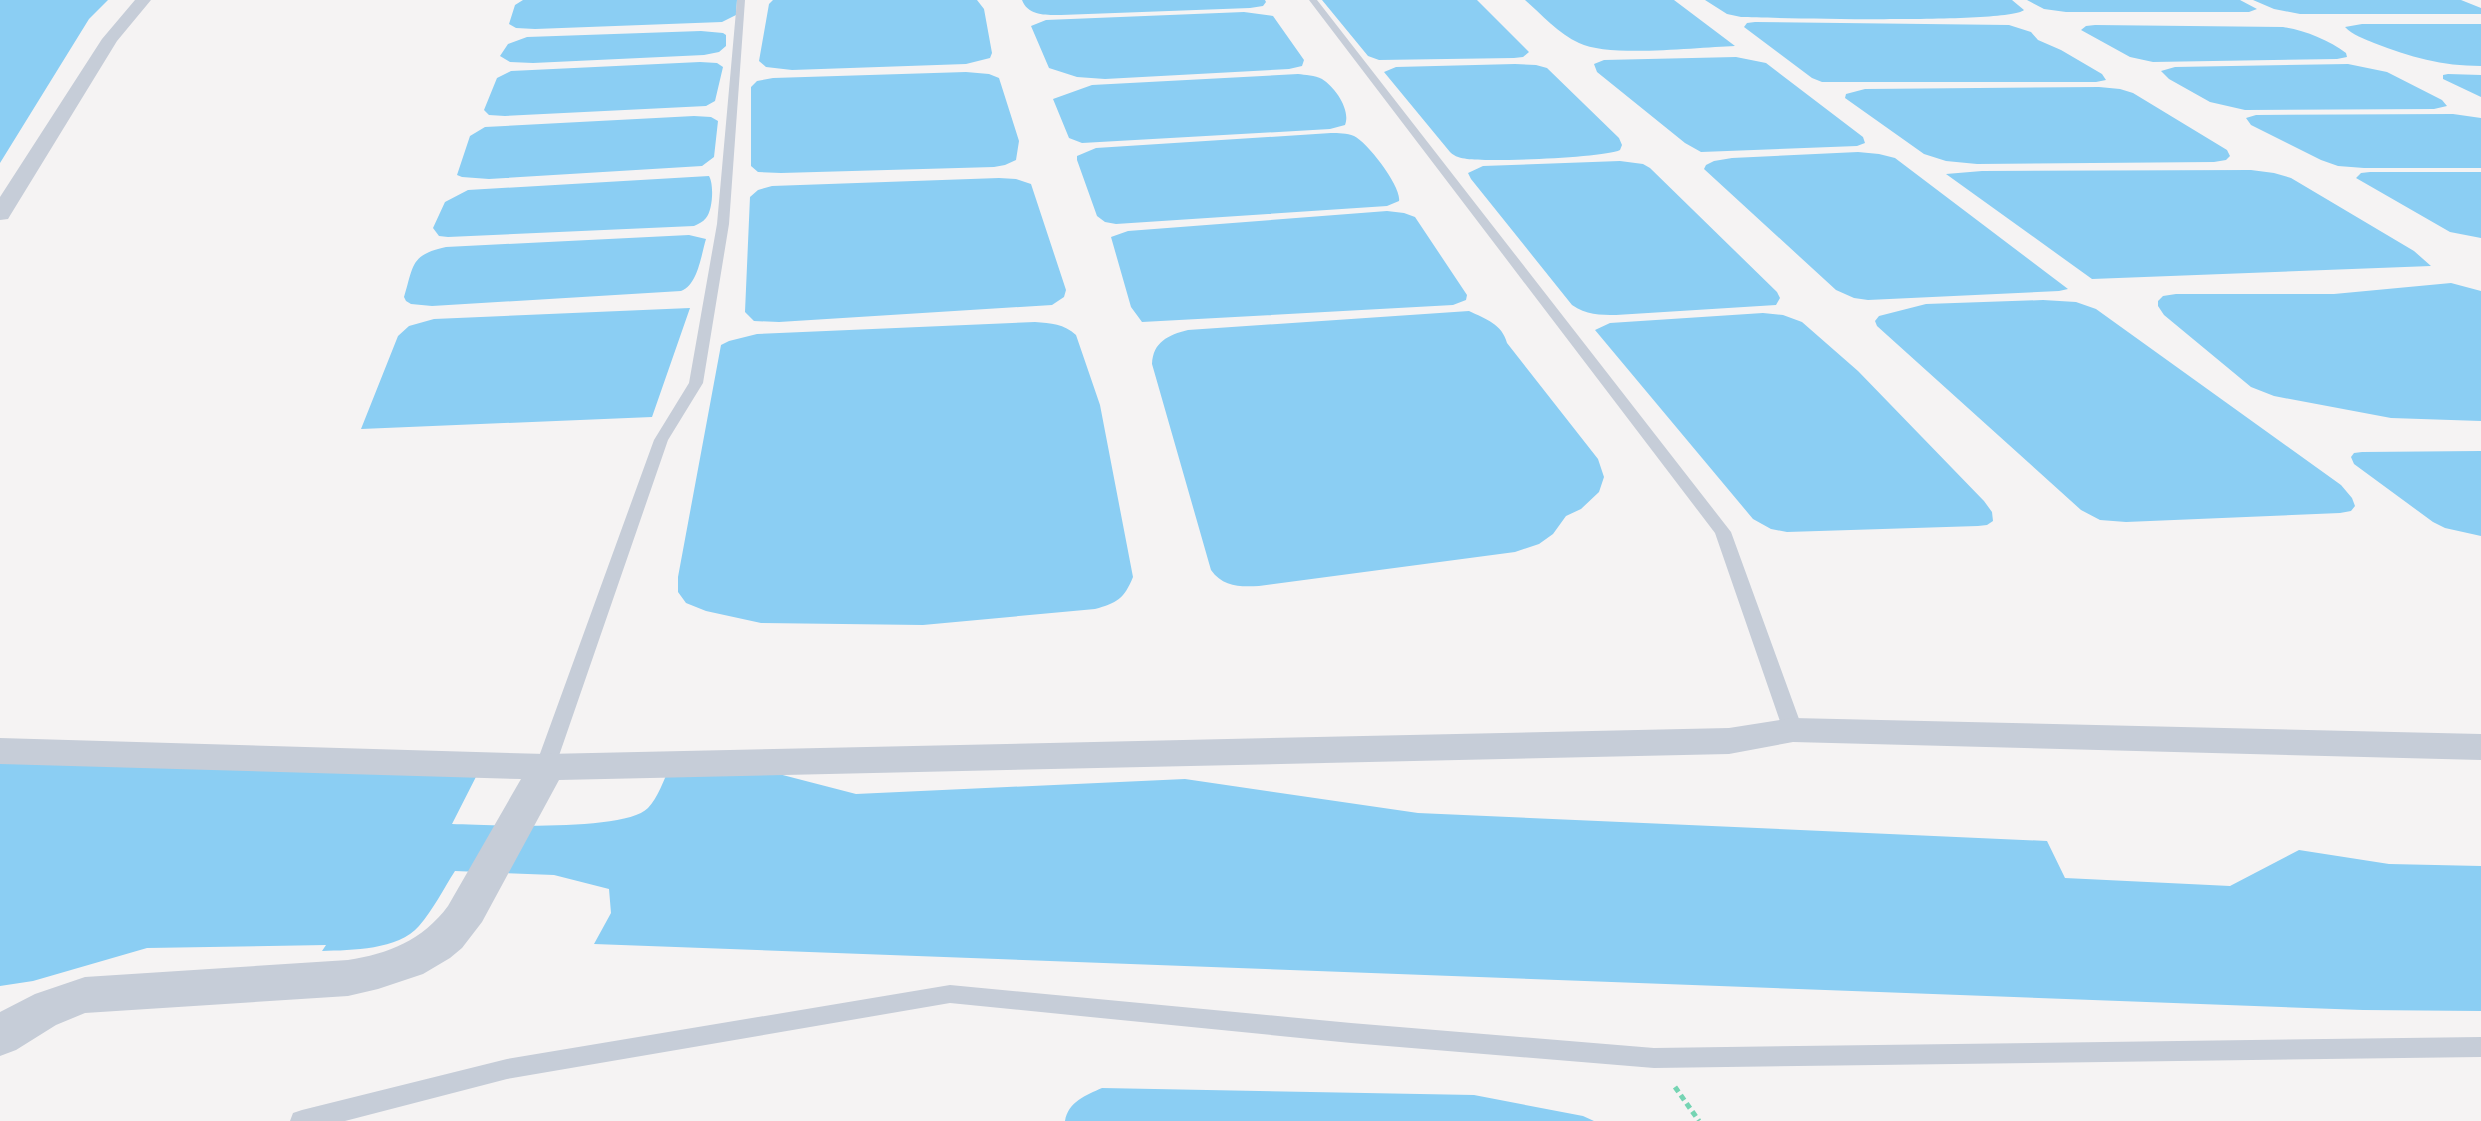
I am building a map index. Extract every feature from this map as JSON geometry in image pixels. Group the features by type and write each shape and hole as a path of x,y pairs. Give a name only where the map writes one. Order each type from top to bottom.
{"street":[{"path":"0,214 110,39 143,0"},
{"path":"0,751 546,767 1729,741 1793,730 2481,747"},
{"path":"0,1036 16,1024 47,1007 85,995 348,978 377,974 408,962 434,946 457,925 527,806"}],"lane":[{"path":"527,806 546,767 661,440 696,383 723,224 741,0"},
{"path":"1313,0 1723,532 1793,730"},
{"path":"302,1121 507,1069 950,994 1339,1032 1654,1058 2481,1047"}],"water":[{"path":"0,0 108,0 89,19 0,163"},
{"path":"523,0 737,0 736,15 722,22 535,29 516,28 509,24 515,5"},
{"path":"773,0 977,0 984,9 992,53 990,58 966,64 792,70 766,67 759,61 769,4"},
{"path":"1022,0 1265,0 1266,2 1263,6 1250,8 1055,15 1033,12"},
{"path":"1322,0 1477,0 1529,52 1523,57 1514,58 1379,60 1368,56"},
{"path":"1525,0 1674,0 1735,46 1632,51 1593,47 1579,43 1564,34"},
{"path":"1705,0 2012,0 2024,10 2009,14 1937,19 1741,17 1727,14"},
{"path":"2027,0 2240,0 2257,9 2249,12 2066,12 2044,9"},
{"path":"2253,0 2461,0 2481,8 2481,14 2300,14 2274,9"},
{"path":"1244,12 1273,16 1304,60 1302,66 1289,69 1105,79 1077,77 1049,68 1031,26 1046,20"},
{"path":"1747,23 2009,25 2031,32 2038,40 2061,50 2102,74 2106,80 2096,82 1822,82 1812,78 1744,27"},
{"path":"2362,24 2481,24 2481,66 2439,62 2413,56 2363,38 2345,27"},
{"path":"2086,26 2283,27 2316,36 2339,48 2346,53 2347,57 2153,62 2130,57 2081,30"},
{"path":"701,31 723,33 726,35 726,46 719,52 704,55 533,63 510,62 500,56 508,44 527,37"},
{"path":"1736,57 1766,63 1863,137 1865,143 1857,146 1701,152 1685,143 1597,72 1594,64 1604,60"},
{"path":"717,63 723,67 715,101 706,106 505,116 489,115 484,110 497,78 511,71"},
{"path":"1515,64 1547,68 1619,138 1622,145 1620,150 1546,159 1479,160 1458,157 1450,152 1384,72 1396,67"},
{"path":"2348,64 2387,72 2442,100 2447,106 2434,109 2245,110 2210,102 2169,79 2161,71 2175,67"},
{"path":"966,72 989,74 999,78 1019,141 1016,160 994,167 781,173 758,172 751,166 751,87 757,81 773,78"},
{"path":"1298,74 1319,78 1332,87 1344,106 1345,125 1330,129 1082,143 1069,138 1053,99 1092,85"},
{"path":"2443,75 2481,75 2481,97 2443,79"},
{"path":"2099,87 2133,93 2227,150 2230,156 2226,160 2214,162 1977,164 1946,161 1924,154 1845,98 1846,94 1865,89"},
{"path":"2453,114 2481,118 2481,168 2338,166 2321,160 2251,125 2246,118 2256,115"},
{"path":"711,117 718,121 714,157 702,166 489,179 457,175 470,136 485,127"},
{"path":"1331,133 1354,136 1367,147 1390,176 1399,201 1387,206 1116,224 1105,222 1097,216 1077,160 1077,156 1096,148"},
{"path":"1858,152 1895,158 2068,289 1868,300 1854,298 1836,290 1704,169 1706,165 1714,161 1732,158"},
{"path":"1620,161 1643,164 1650,168 1777,292 1780,298 1776,305 1616,315 1583,311 1572,305 1468,173 1483,166"},
{"path":"2251,170 2291,178 2414,251 2431,266 2092,279 1946,174 1982,171"},
{"path":"2481,172 2481,238 2450,232 2356,178 2361,173"},
{"path":"709,176 712,191 710,209 705,219 694,226 448,237 439,236 433,228 445,202 468,190"},
{"path":"1016,179 1031,184 1066,290 1064,297 1052,305 779,322 754,321 745,312 750,197 758,190 772,186"},
{"path":"1387,211 1415,217 1467,295 1466,300 1453,305 1142,322 1131,307 1111,237 1128,231"},
{"path":"689,235 706,239 695,276 687,288 681,291 432,306 411,304 404,297 415,263 426,254 446,247"},
{"path":"2451,283 2481,291 2481,421 2391,418 2274,396 2251,387 2164,315 2158,306 2158,301 2163,296 2176,294 2334,294"},
{"path":"2043,300 2076,302 2096,309 2341,485 2352,498 2355,506 2351,511 2340,513 2126,522 2100,520 2081,510 1877,326 1875,321 1879,316 1926,304"},
{"path":"690,308 652,417 361,429 398,336 409,326 434,319"},
{"path":"1469,311 1493,323 1501,331 1507,343 1598,459 1604,477 1599,492 1581,509 1566,516 1553,534 1539,544 1515,552 1259,586 1232,585 1216,576 1211,570 1152,364 1155,350 1159,345 1168,337 1188,330"},
{"path":"1763,313 1783,315 1802,322 1858,371 1984,501 1992,512 1993,521 1987,525 1978,526 1787,532 1771,529 1753,519 1595,330 1610,323"},
{"path":"1035,322 1062,326 1076,335 1100,405 1133,577 1119,599 1095,609 923,625 761,623 706,611 686,603 678,592 678,577 721,345 757,334"},
{"path":"2481,451 2481,536 2445,528 2433,522 2354,464 2351,457 2354,453 2362,452"},
{"path":"0,763 481,767 452,824 524,826 586,824 634,816 652,804 670,767 771,772 856,794 1185,779 1418,813 2047,841 2065,878 2230,886 2299,850 2389,864 2481,866 2481,1011 2363,1010 594,944 611,913 609,889 554,875 455,871 419,926 410,934 387,944 360,949 322,951 326,945 147,948 33,981 0,986"},
{"path":"1102,1088 1474,1095 1583,1116 1594,1121 1065,1121 1074,1104"}]}
